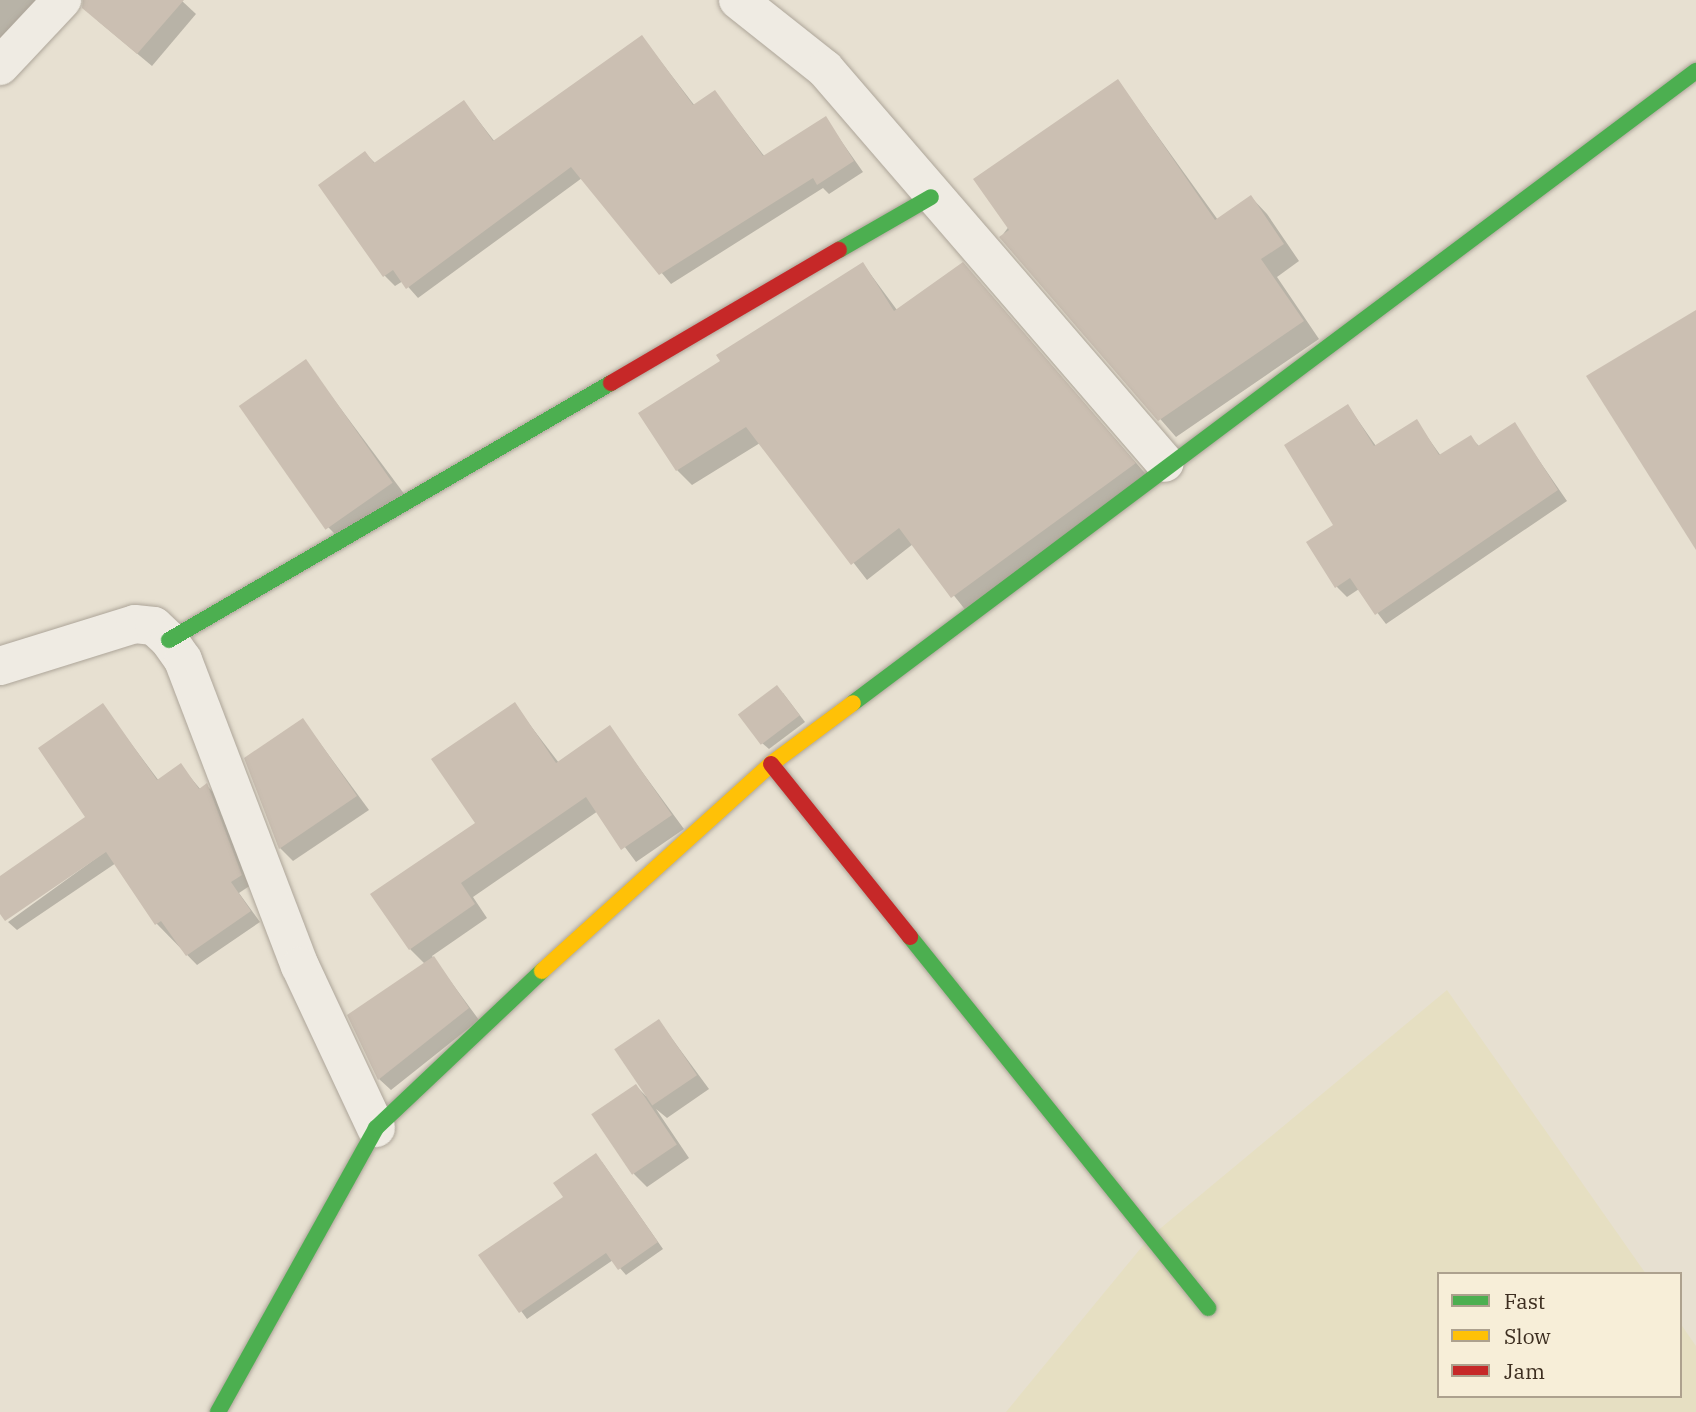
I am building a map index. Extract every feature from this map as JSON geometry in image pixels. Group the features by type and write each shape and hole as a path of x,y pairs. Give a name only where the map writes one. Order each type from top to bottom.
{"street":[{"path":"0,66 62,0"},
{"path":"738,0 825,69 931,197 1165,464"},
{"path":"218,1412 376,1128 771,764 1165,464 1696,71"},
{"path":"169,640 931,197"},
{"path":"0,666 135,624 154,626 169,640 183,660 300,966 376,1128"},
{"path":"771,764 1208,1308"}],"shaded area":[{"path":"1447,990 1645,1272 1437,1272 1437,1398 1682,1398 1682,1326 1696,1346 1696,1412 1006,1412 1150,1237"}],"building":[{"path":"83,0 184,0 137,54 82,8"},
{"path":"642,35 693,105 715,90 763,156 826,116 854,161 817,185 813,178 659,275 571,167 406,289 393,270 383,277 318,185 365,151 374,163 464,100 493,141"},
{"path":"1118,79 1215,220 1251,195 1284,244 1261,259 1304,321 1158,421 999,237 1009,230 973,179"},
{"path":"863,262 894,311 963,262 1136,463 951,598 899,528 851,565 746,427 676,471 638,413 720,361 716,355"},
{"path":"1696,310 1696,550 1586,376"},
{"path":"306,359 393,483 325,530 239,406"},
{"path":"1348,404 1374,446 1417,419 1439,455 1471,435 1478,446 1515,422 1558,490 1375,615 1350,578 1335,588 1306,542 1333,525 1284,445"},
{"path":"777,685 800,715 761,745 738,714"},
{"path":"515,702 556,763 610,725 672,815 621,850 586,797 461,883 475,904 409,950 370,894 475,823 431,759"},
{"path":"103,703 157,780 181,763 199,789 207,783 242,875 231,882 251,911 186,956 161,921 155,925 106,852 5,921 0,914 0,876 85,817 38,748"},
{"path":"303,718 357,796 279,849 244,758"},
{"path":"434,956 469,1008 378,1080 347,1015"},
{"path":"659,1019 697,1075 652,1106 614,1049"},
{"path":"636,1084 677,1145 632,1175 591,1114"},
{"path":"596,1153 658,1242 618,1270 606,1253 519,1313 478,1255 563,1197 553,1183"}],"traffic: fast":[{"path":"853,703 1696,71"},
{"path":"839,250 931,197"},
{"path":"169,640 611,383"},
{"path":"910,937 1208,1308"},
{"path":"218,1412 376,1128 542,971"}],"traffic: slow":[{"path":"542,971 771,764 853,703"}],"traffic: jam":[{"path":"611,383 839,250"},
{"path":"771,764 910,937"}]}
